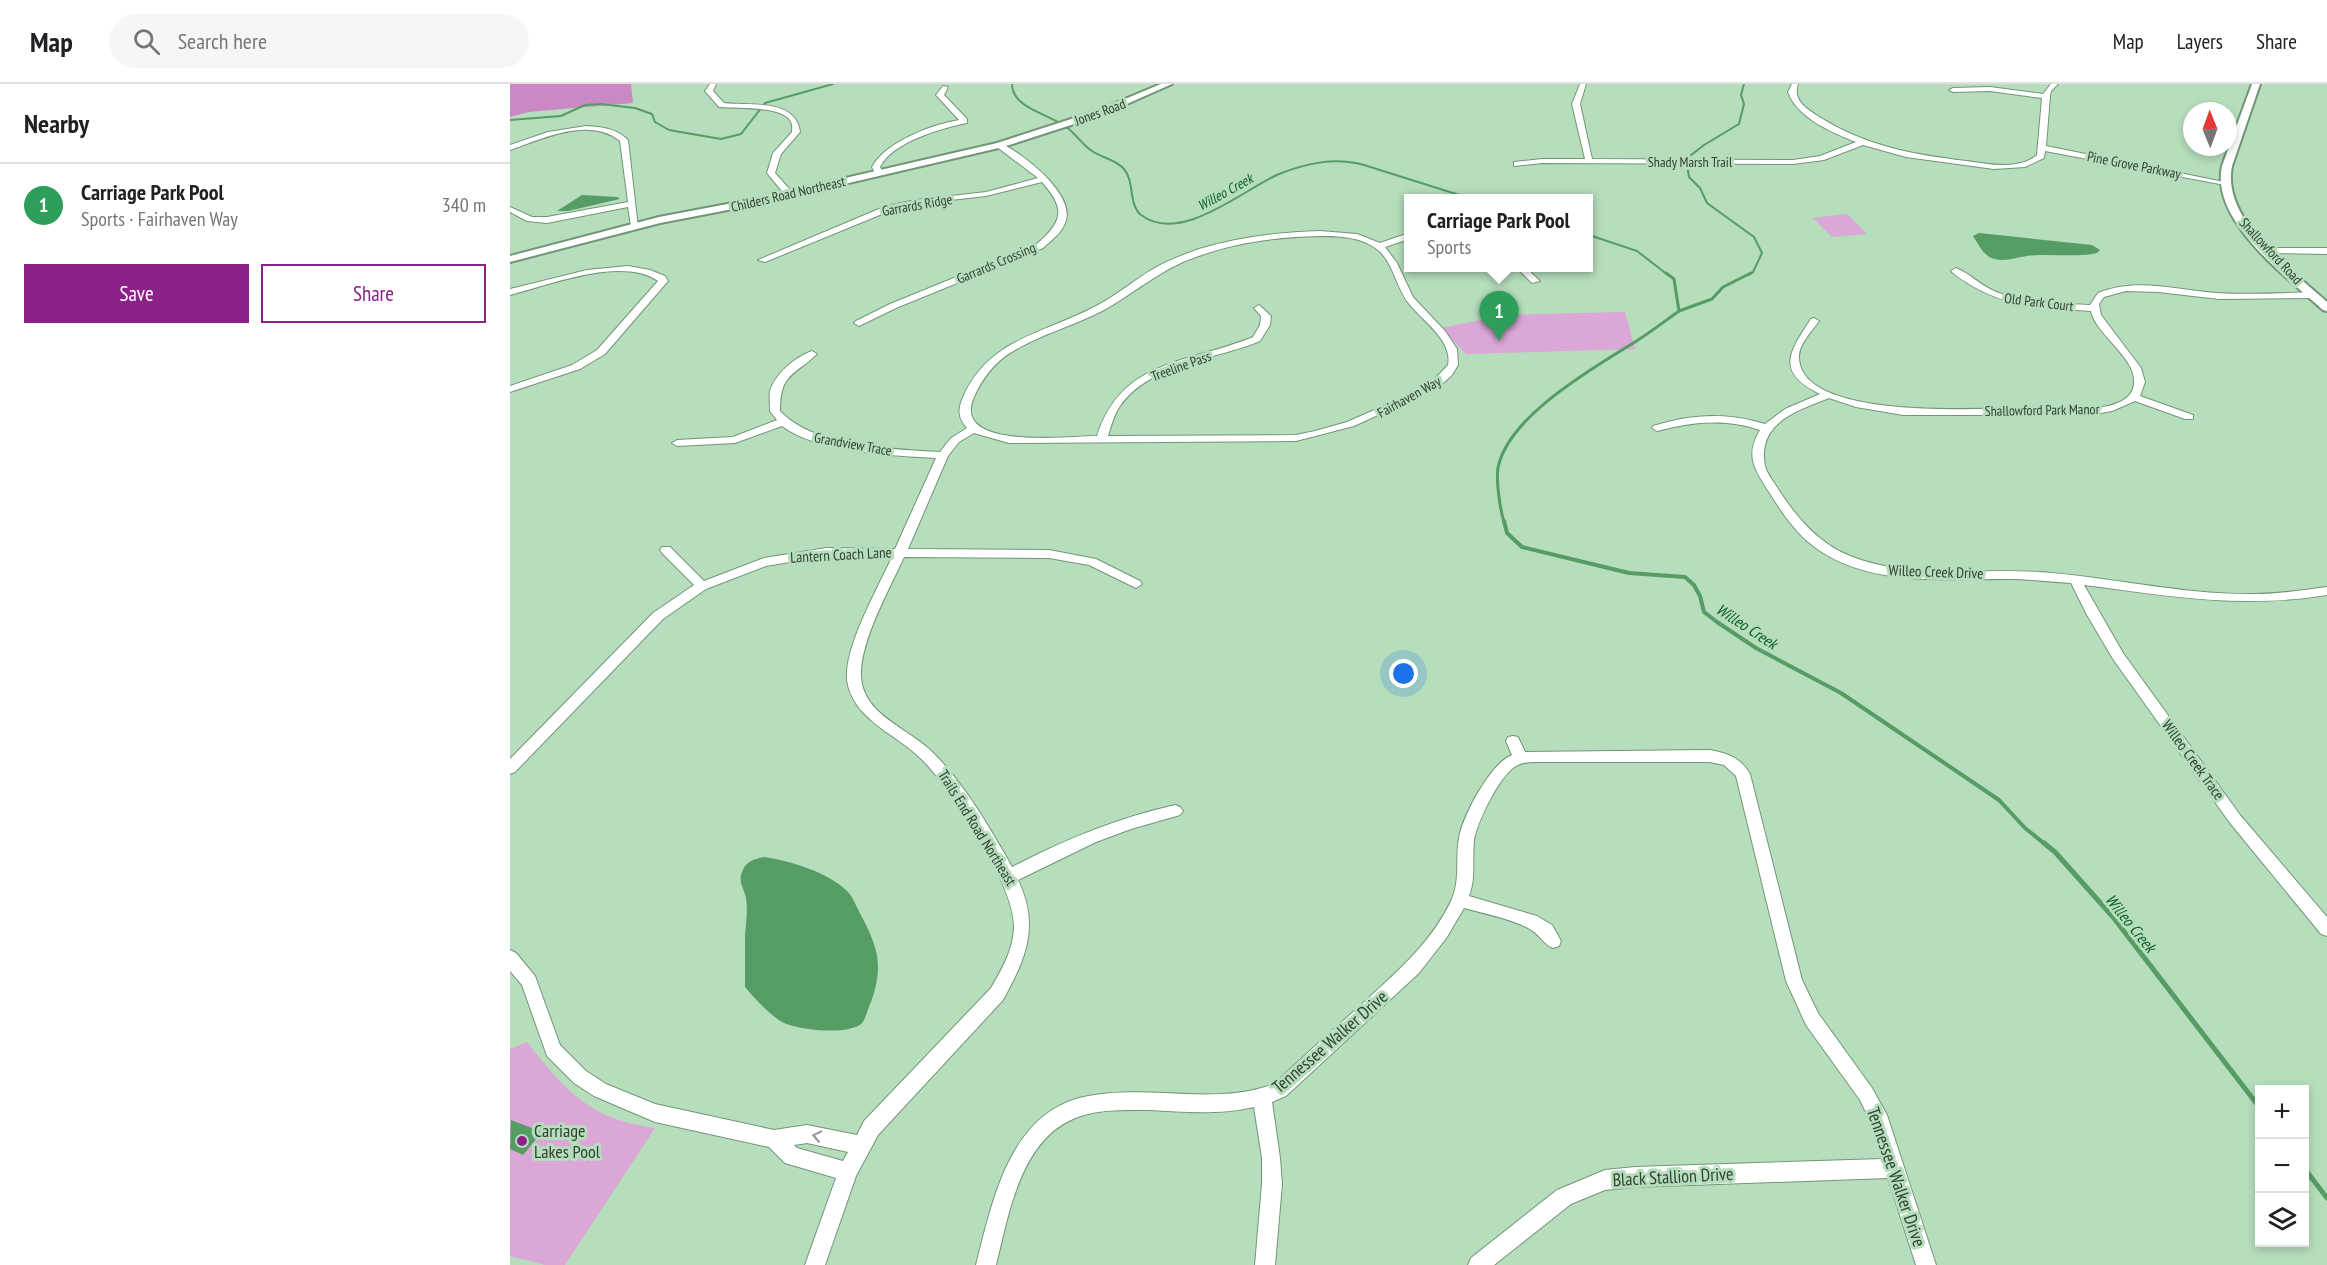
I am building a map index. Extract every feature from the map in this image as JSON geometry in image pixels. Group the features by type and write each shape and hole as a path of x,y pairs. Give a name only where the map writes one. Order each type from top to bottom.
{"street":[{"path":"713,84 709,91 718,103 787,112 794,120 797,127 794,135 777,153 771,168 774,178 789,194"},
{"name":"Jones Road","path":"1064,125 1168,84"},
{"path":"1583,84 1576,104 1589,162"},
{"path":"1795,84 1792,92 1798,105 1838,133 1861,144 1915,158 1999,166 2033,162 2041,156 2046,96 2048,90 2055,84"},
{"path":"2225,180 2256,84"},
{"path":"879,173 876,163 885,155 933,128 964,121 940,95 945,87"},
{"path":"1953,90 1990,89 2046,96"},
{"name":"Childers Road Northeast","path":"510,259 635,226 789,194 1000,145 1064,125"},
{"path":"510,148 535,138 569,130 592,129 618,134 624,140 635,226"},
{"name":"Shady Marsh Trail","path":"1517,164 1542,161 1793,162 1821,158 1861,144"},
{"name":"Garrards Crossing","path":"859,322 1040,246 1060,229 1064,213 1056,191 1000,145"},
{"name":"Pine Grove Parkway","path":"2043,146 2225,180"},
{"name":"Garrards Ridge","path":"762,260 890,208 916,202 986,194 1044,180"},
{"name":"Shallowford Road","path":"2225,180 2226,196 2248,230 2327,308"},
{"path":"510,209 530,219 547,220 631,204"},
{"path":"973,429 964,413 965,404 978,375 986,365 1005,351 1101,308 1167,265 1191,256 1268,236 1337,235 1361,239 1379,246 1404,238"},
{"name":"Fairhaven Way","path":"973,429 995,438 1009,440 1277,440 1316,436 1362,422 1435,385 1449,372 1454,360 1450,345 1411,301 1388,256 1379,246"},
{"path":"2268,251 2327,251"},
{"path":"510,292 603,269 653,273 663,281 601,352 590,360 510,389"},
{"name":"Old Park Court","path":"1956,271 1978,288 2004,299 2093,308"},
{"path":"1526,272 1535,281"},
{"path":"2190,417 2133,397 2140,385 2138,371 2097,318 2093,308 2095,301 2101,295 2127,289 2218,296 2314,296"},
{"name":"Treeline Pass","path":"1101,440 1115,404 1135,385 1168,369 1257,339 1265,324 1266,316 1259,308"},
{"path":"1814,321 1796,350 1795,362 1805,379 1829,394"},
{"path":"676,443 735,440 782,423 773,406 777,388 790,369 812,354"},
{"path":"1657,428 1685,419 1706,417 1737,420 1766,428 1785,412 1829,394"},
{"name":"Shallowford Park Manor","path":"1829,394 1864,407 1902,412 2093,411 2117,406 2133,397"},
{"name":"Grandview Trace","path":"782,423 801,434 816,438 902,453 943,455"},
{"name":"Willeo Creek Drive","path":"1766,428 1757,453 1760,470 1797,526 1812,541 1831,553 1863,566 1897,573 2003,574 2075,579 2228,599 2301,597 2327,591"},
{"name":"Trails End Road Northeast","path":"815,1265 860,1145 883,1114 997,994 1010,974 1020,946 1022,918 1017,891 1010,876 943,773 920,749 875,717 866,707 854,683 855,663 861,640 943,455 955,440 973,429"},
{"path":"666,550 702,586"},
{"name":"Lantern Coach Lane","path":"510,768 590,688 644,629 672,605 702,586 743,568 785,557 826,552 1058,555 1092,562 1136,584"},
{"name":"Willeo Creek Trace","path":"2075,579 2093,615 2118,656 2235,819 2327,929"},
{"path":"1513,741 1521,758"},
{"name":"Tennessee Walker Drive","path":"986,1265 1004,1194 1015,1167 1028,1143 1044,1126 1062,1115 1083,1107 1107,1102 1237,1103 1262,1098 1280,1090 1413,968 1432,945 1460,900 1464,888 1467,837 1472,820 1503,767 1521,758 1710,756 1737,758 1743,774 1794,981 1801,1000 1826,1040 1866,1094 1880,1122 1926,1265"},
{"path":"1010,876 1065,847 1111,827 1175,811"},
{"path":"1460,900 1531,921 1546,930 1553,941"},
{"path":"510,958 529,981 553,1050 580,1077 616,1098 655,1113 774,1139 807,1134 860,1145"},
{"path":"1262,1098 1271,1158 1272,1184 1265,1265"},
{"path":"774,1139 792,1156 848,1172"},
{"name":"Black Stallion Drive","path":"1478,1265 1564,1197 1605,1180 1895,1168"}],"shaded area":[{"path":"510,84 631,84 633,103 529,112 510,117"},
{"path":"582,195 620,199 568,211 557,211"},
{"path":"1847,214 1867,234 1832,237 1813,218"},
{"path":"1979,233 2092,245 2100,250 2097,253 2088,254 2036,255 1999,260 1991,258 1982,250 1973,236"},
{"path":"1625,312 1635,349 1466,354 1441,328 1506,315"},
{"path":"764,857 785,861 830,878 847,891 853,900 872,937 878,967 871,1002 862,1023 855,1027 835,1031 789,1025 772,1015 745,987 747,908 741,876 748,863"},
{"path":"527,1042 557,1078 591,1107 623,1121 655,1128 565,1265 545,1265 510,1256 510,1049"},
{"name":"Carriage Lakes Pool","path":"511,1120 542,1132 523,1155 510,1149"}],"waterway":[{"path":"510,120 561,116 585,105 600,104 635,108 652,114 655,122 669,130 721,139 741,134 765,103 833,84"},
{"name":"Willeo Creek","path":"1012,84 1018,99 1025,105 1069,129 1089,149 1124,169 1137,210 1141,215 1157,222 1175,223 1193,219 1279,174 1310,164 1331,161 1364,165 1456,194"},
{"path":"1744,84 1741,95 1744,104 1739,124 1686,159 1689,177 1700,188 1707,203 1754,237 1762,253 1753,272 1749,275"},
{"name":"Willeo Creek","path":"1593,236 1637,251 1668,275"},
{"name":"Willeo Creek","path":"1666,273 1674,279 1679,311"},
{"path":"1679,311 1712,299 1723,287 1751,273"},
{"name":"Willeo Creek","path":"1504,522 1499,495 1498,468 1505,448 1518,429 1556,394 1679,311"},
{"name":"Willeo Creek","path":"1504,521 1507,533 1522,547 1629,573 1685,577 1694,585 1700,596 1704,612 1717,622 1756,648 1841,693 1999,800 2025,828 2046,845"},
{"name":"Willeo Creek","path":"2044,843 2055,852 2113,917 2255,1102"},
{"name":"Willeo Creek","path":"2309,1175 2327,1198"}],"place":[{"name":"Carriage Park Pool","path":"1499,341"},
{"name":"Carriage Lakes Pool","path":"522,1141"}]}
